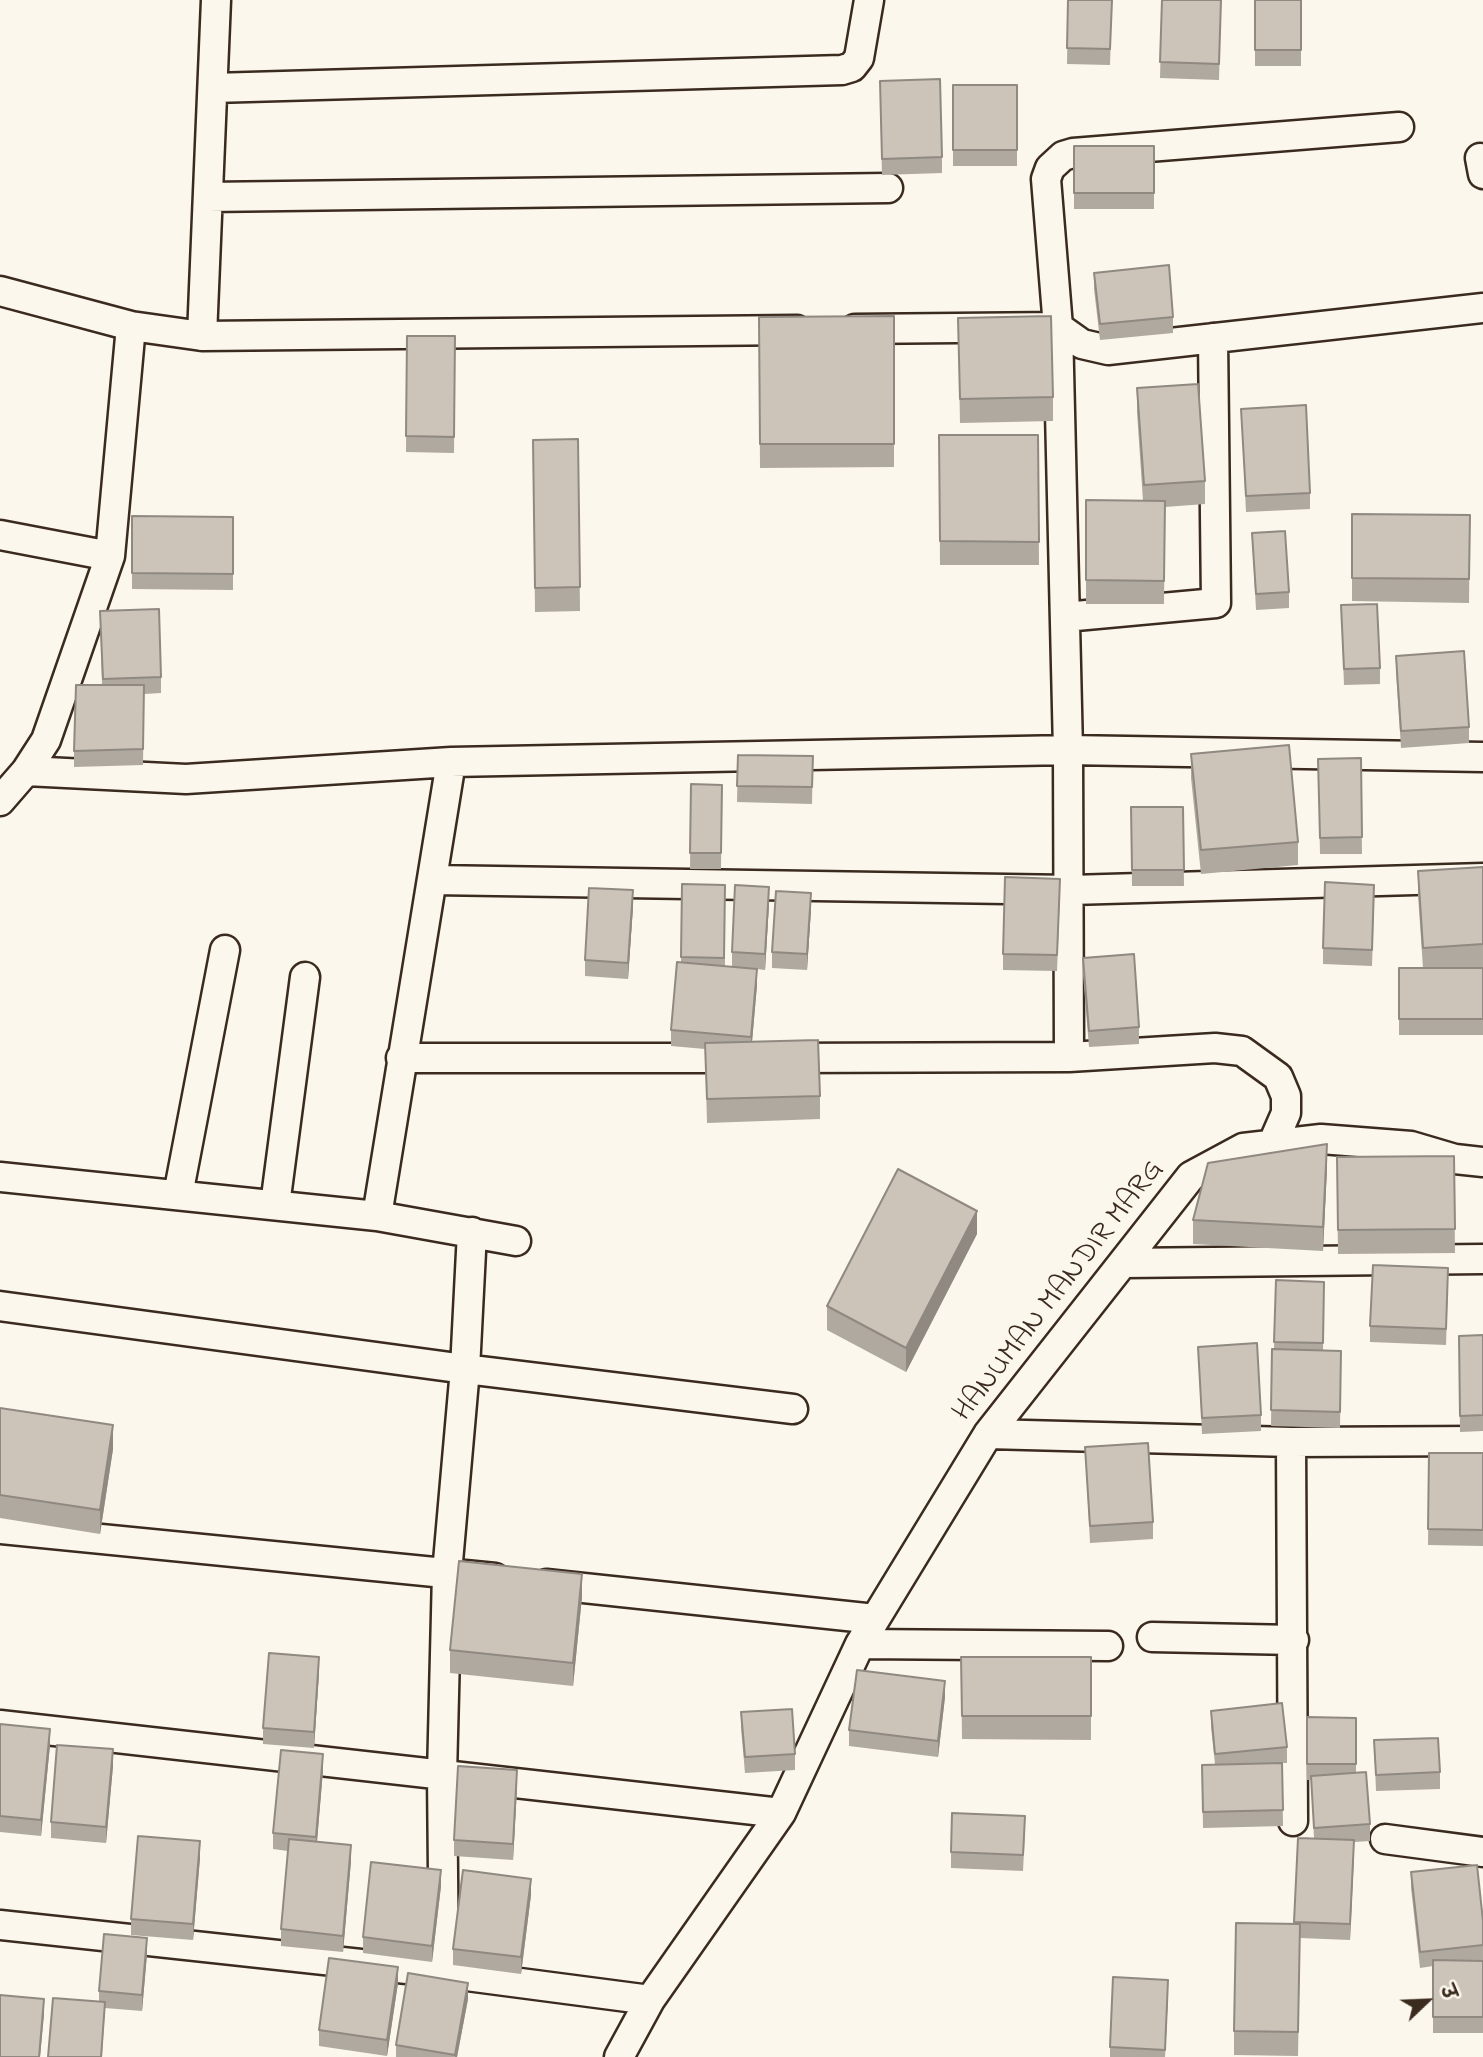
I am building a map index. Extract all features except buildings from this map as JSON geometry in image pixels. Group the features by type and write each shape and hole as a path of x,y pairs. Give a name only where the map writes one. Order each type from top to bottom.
{"street":[{"path":"202,336 216,0"},
{"path":"213,88 842,71 852,67 859,58 869,0"},
{"path":"1069,1057 1071,890 1058,327 1046,179 1050,168 1063,156 1399,127"},
{"path":"208,197 888,188"},
{"path":"0,291 131,326 202,336 1058,327 1082,344 1108,350 1483,308"},
{"path":"0,801 26,771 46,740 110,556 131,326"},
{"path":"1065,617 1216,603 1213,338"},
{"path":"0,535 110,556"},
{"path":"26,771 186,779 451,762 1068,750 1483,757"},
{"path":"377,1216 451,762"},
{"path":"432,880 1071,890 1483,878"},
{"path":"178,1195 225,950"},
{"path":"275,1205 305,977"},
{"path":"401,1058 1069,1057 1215,1048 1242,1051 1278,1077 1286,1096 1286,1114 1272,1145"},
{"name":"HANUMAN MANDIR MARG","path":"619,2057 650,2000 781,1813 860,1644 988,1434 1191,1176 1243,1148 1321,1139 1411,1146 1455,1159 1483,1162"},
{"path":"0,1177 377,1216 516,1241"},
{"path":"444,1973 442,1775 447,1573 465,1369 472,1232"},
{"path":"1124,1262 1483,1259"},
{"path":"0,1306 465,1369 793,1409"},
{"path":"988,1434 1291,1442 1483,1441"},
{"path":"1291,1442 1293,1821"},
{"path":"0,1529 875,1619"},
{"path":"1152,1637 1294,1640"},
{"path":"860,1644 1108,1646"},
{"path":"0,1725 781,1813"},
{"path":"1385,1839 1483,1852"},
{"path":"0,1925 444,1973 650,2000"}]}
